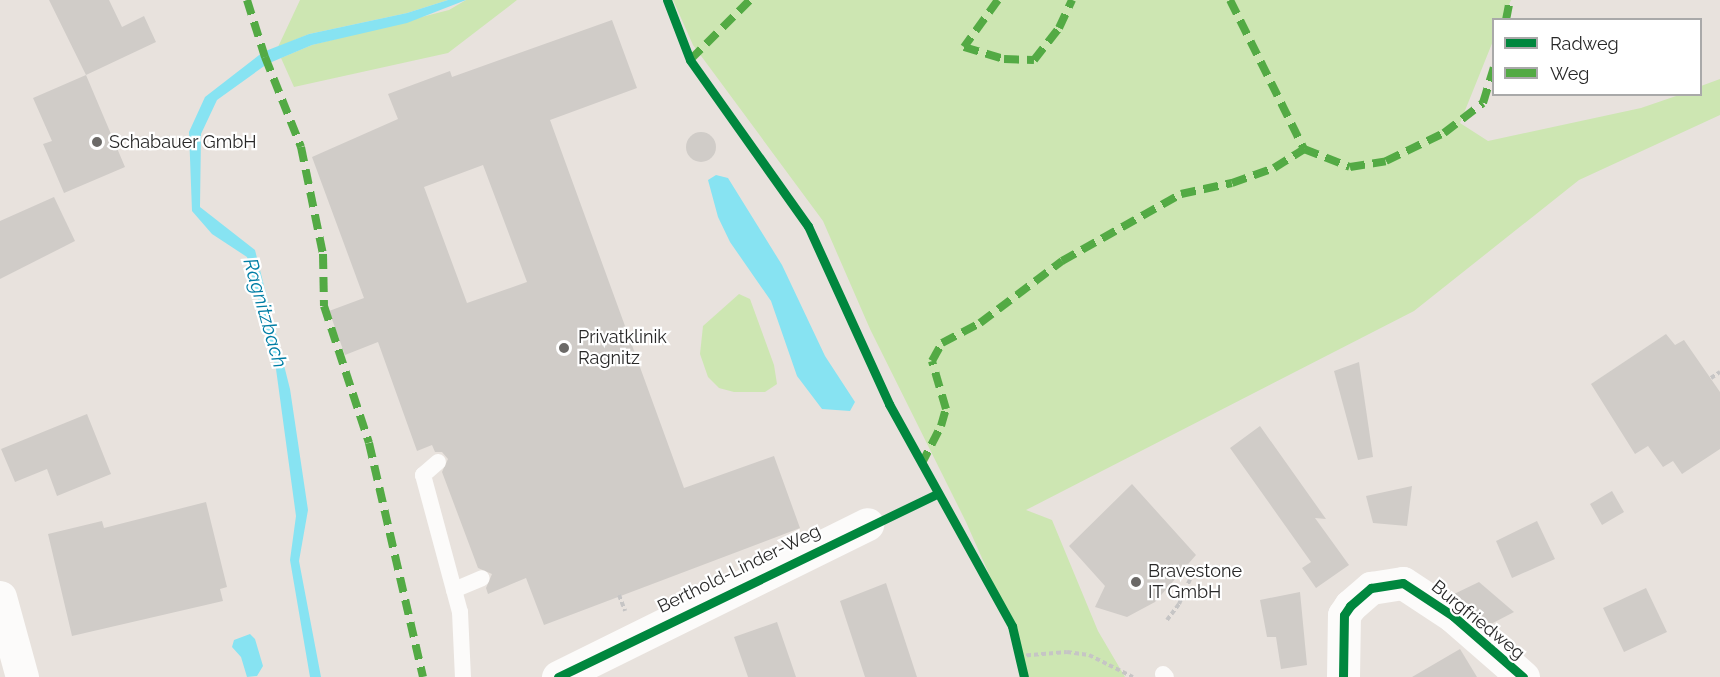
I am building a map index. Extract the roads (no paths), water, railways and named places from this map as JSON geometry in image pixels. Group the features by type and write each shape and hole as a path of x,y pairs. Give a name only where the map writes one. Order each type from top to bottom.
{"street":[{"name":"Berthold-Linder-Weg","path":"558,677 867,524"},
{"name":"Burgfriedweg","path":"1343,677 1344,615 1350,606 1371,588 1403,583 1453,616 1523,677"},
{"path":"0,597 22,677"}],"lane":[{"path":"438,462 423,476 460,612 463,677"},
{"path":"454,590 482,578"}],"water":[{"name":"Ragnitzbach","path":"448,0 466,0 407,23 312,45 267,64 217,100 201,134 200,207 255,250 290,389 308,510 299,561 321,677 310,677 290,560 296,516 276,369 247,257 212,234 192,211 189,132 205,97 263,52 309,34 407,13"},
{"path":"716,175 728,178 782,265 825,356 855,402 850,411 822,409 797,376 771,301 730,242 718,217 708,180"},
{"path":"250,634 255,639 263,666 257,676 247,677 241,657 232,647 234,640"}],"place":[{"name":"Schabauer GmbH","path":"97,142"},
{"name":"Privatklinik Ragnitz","path":"564,348"},
{"name":"Bravestone IT GmbH","path":"1136,582"}]}
